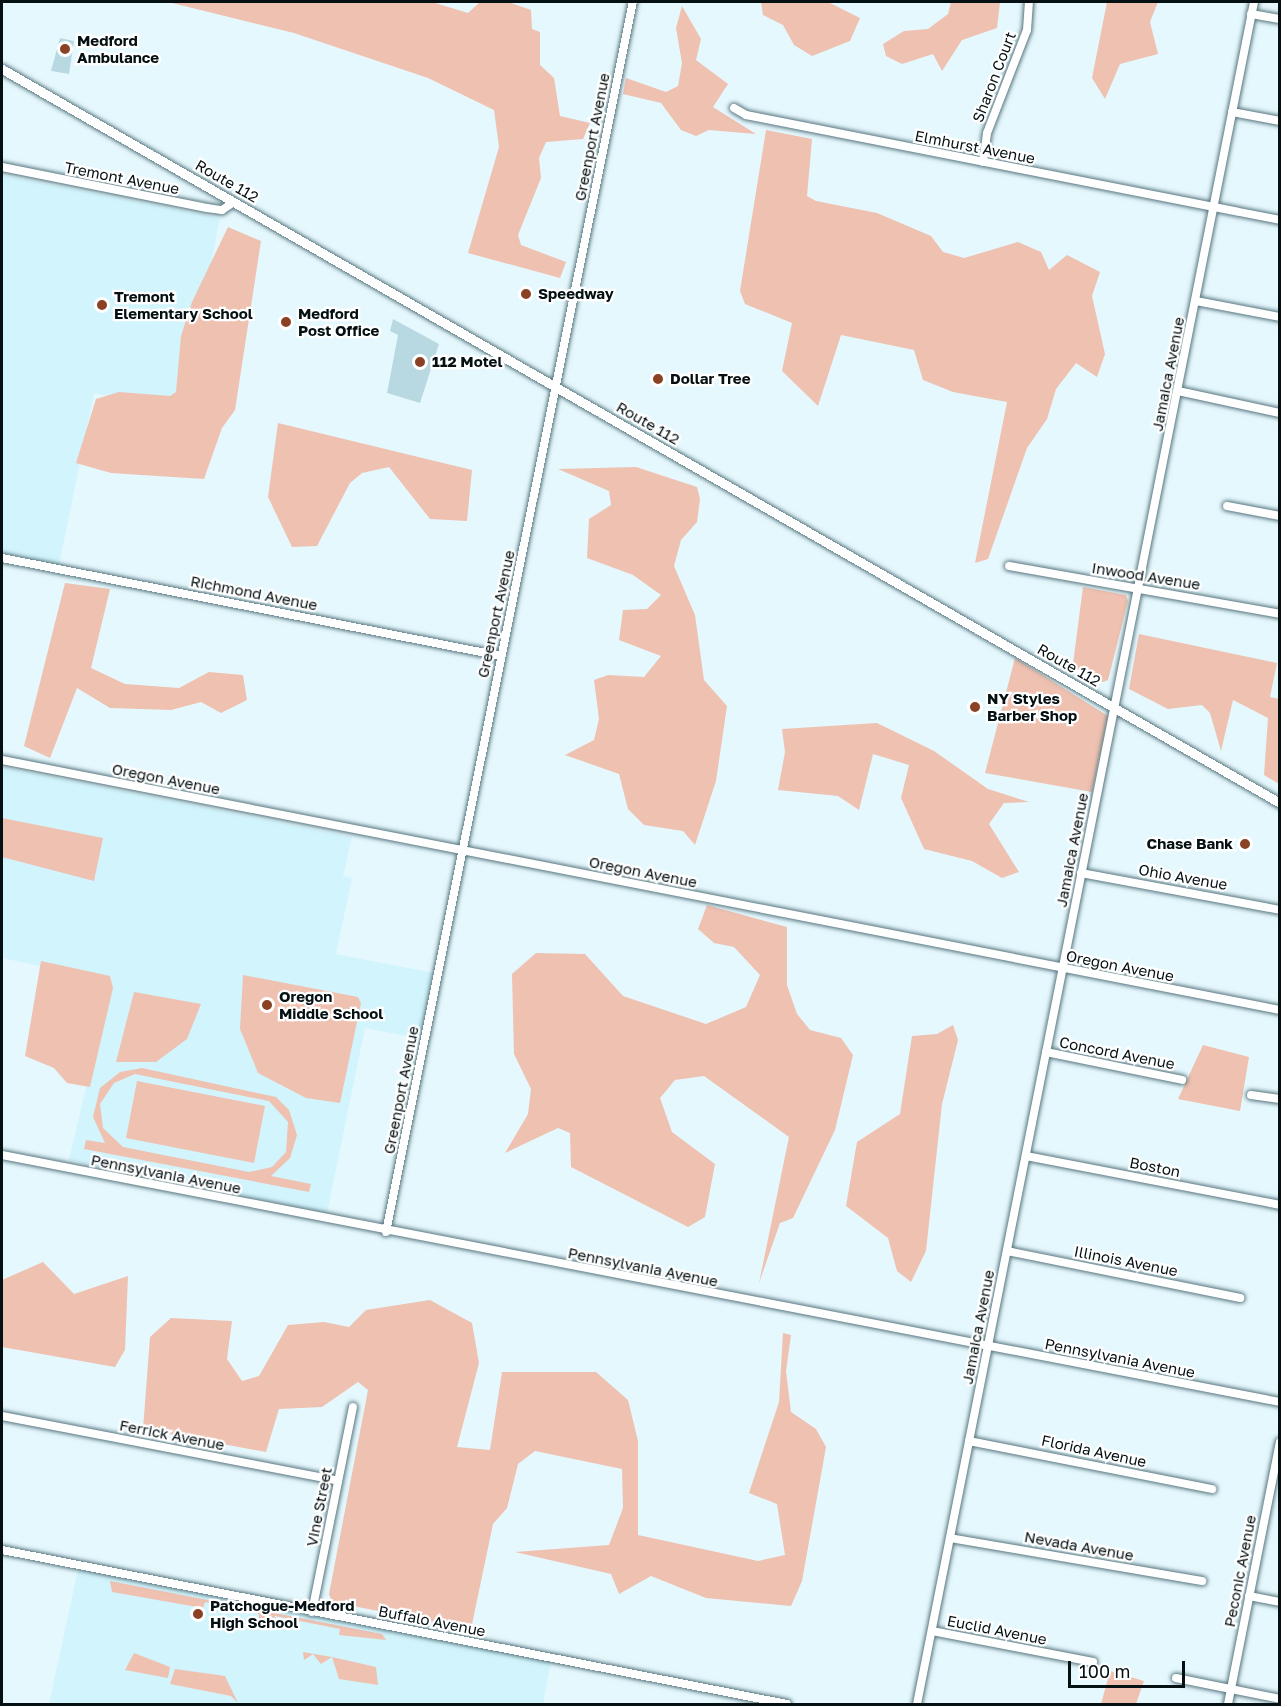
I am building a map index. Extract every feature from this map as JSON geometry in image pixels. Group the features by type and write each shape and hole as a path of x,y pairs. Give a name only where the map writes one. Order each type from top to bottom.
{"main road":[{"name":"Route 112","path":"2,69 1280,803"}],"street":[{"name":"Greenport Avenue","path":"386,1232 633,2"},
{"name":"Sharon Court","path":"983,162 987,133 1027,30 1029,2"},
{"name":"Jamaica Avenue","path":"917,1704 1140,589 1254,2"},
{"path":"1251,14 1280,19"},
{"name":"Elmhurst Avenue","path":"734,108 746,115 1280,220"},
{"path":"1232,112 1280,121"},
{"name":"Tremont Avenue","path":"2,167 207,208 222,210 234,202"},
{"path":"1196,301 1280,317"},
{"path":"1178,391 1280,413"},
{"path":"1227,506 1280,516"},
{"name":"Richmond Avenue","path":"2,558 501,656"},
{"name":"Inwood Avenue","path":"1009,566 1280,614"},
{"name":"Oregon Avenue","path":"2,760 1280,1010"},
{"name":"Ohio Avenue","path":"1082,873 1280,910"},
{"name":"Concord Avenue","path":"1046,1052 1182,1080"},
{"path":"1251,1095 1280,1100"},
{"name":"Pennsylvania Avenue","path":"2,1155 386,1232 1280,1402"},
{"name":"Boston","path":"1026,1155 1280,1205"},
{"name":"Illinois Avenue","path":"1007,1251 1240,1298"},
{"name":"Vine Street","path":"312,1612 353,1407"},
{"name":"Ferrick Avenue","path":"2,1416 338,1481"},
{"name":"Florida Avenue","path":"969,1441 1212,1489"},
{"name":"Peconic Avenue","path":"1228,1704 1280,1442"},
{"name":"Nevada Avenue","path":"950,1538 1203,1581"},
{"name":"Buffalo Avenue","path":"2,1550 787,1704"},
{"path":"1249,1596 1280,1602"},
{"name":"Euclid Avenue","path":"932,1631 1093,1662"},
{"path":"1176,1678 1280,1699"}],"shaded area":[{"path":"168,2 432,2 468,13 480,2 508,2 531,10 532,29 540,32 540,65 554,78 560,116 590,123 583,139 546,142 539,158 541,178 518,235 521,245 566,262 560,278 468,253 499,147 494,110 428,78 294,33"},
{"path":"761,2 828,2 860,18 850,41 812,56 794,45 783,25 763,15"},
{"path":"951,2 1000,2 997,28 962,40 942,71 933,54 902,64 886,56 883,44 904,31 928,29 948,14"},
{"path":"1107,2 1158,2 1150,22 1158,54 1120,64 1105,99 1092,78"},
{"path":"682,6 701,39 696,60 728,84 713,107 756,134 709,130 696,136 681,130 661,103 623,94 626,78 666,92 678,86 682,63 676,28"},
{"path":"766,130 812,139 807,196 816,201 877,213 931,236 943,252 964,258 1018,242 1041,252 1049,270 1067,255 1100,272 1092,296 1105,354 1097,377 1076,363 1056,389 1047,419 1027,448 988,559 975,563 1007,402 953,392 923,380 914,350 841,335 818,406 782,371 792,323 745,304 740,291"},
{"name":"Tremont Elementary School","path":"2,175 220,218 182,410 94,393 59,565 2,553"},
{"path":"228,227 261,241 235,410 222,428 204,479 111,473 76,463 96,399 119,392 170,396 176,392 181,336 192,302"},
{"path":"278,423 472,470 467,521 430,519 389,467 362,473 350,483 317,546 292,547 268,497"},
{"path":"636,467 697,487 700,499 697,522 681,540 674,566 695,615 704,680 727,706 716,781 695,845 683,831 644,825 628,809 619,774 565,755 594,740 599,719 594,680 608,675 644,677 661,656 619,640 623,610 647,609 661,595 633,575 587,558 589,519 611,505 609,491 558,469"},
{"path":"65,583 110,589 91,668 125,684 179,688 209,672 243,675 247,700 221,713 201,702 171,710 110,708 77,688 50,758 24,746"},
{"path":"1083,587 1126,595 1128,601 1108,680 1103,682 1083,676 1073,664"},
{"path":"1139,634 1277,663 1270,697 1279,699 1279,784 1264,775 1268,718 1233,700 1221,751 1210,713 1202,705 1168,709 1129,689"},
{"path":"1015,658 1108,716 1092,792 985,773"},
{"path":"877,723 934,751 988,789 1029,802 1004,803 989,824 1019,872 1002,878 972,861 924,849 901,798 909,765 873,754 859,810 838,796 778,790 785,752 782,729"},
{"name":"Oregon Middle School","path":"2,767 352,837 343,876 352,878 336,954 434,973 421,1039 365,1028 327,1213 69,1160 111,981 2,958"},
{"path":"2,818 103,838 94,881 2,857"},
{"path":"707,905 787,927 787,985 797,1014 810,1030 841,1038 853,1055 835,1130 793,1218 780,1223 759,1283 789,1137 704,1076 675,1080 660,1098 672,1132 715,1164 705,1217 688,1227 571,1167 570,1133 558,1128 505,1153 528,1114 531,1089 514,1054 512,974 536,953 585,954 623,996 706,1024 746,1007 760,975 734,947 714,943 698,929"},
{"path":"41,961 110,976 113,988 90,1087 67,1083 54,1068 25,1056"},
{"path":"243,975 358,997 361,1003 340,1103 306,1098 258,1073 240,1029"},
{"path":"134,992 201,1004 187,1039 156,1062 116,1062"},
{"path":"953,1025 958,1040 942,1104 926,1251 911,1282 897,1271 888,1238 846,1206 857,1142 900,1114 912,1036 937,1034"},
{"path":"1203,1045 1249,1057 1240,1111 1178,1099"},
{"path":"142,1068 276,1097 289,1110 297,1135 290,1158 271,1176 311,1184 309,1192 84,1149 86,1140 105,1143 93,1117 100,1088 120,1072","holes":["135,1074 269,1101 288,1122 286,1152 272,1167 249,1172 123,1147 103,1128 100,1104 114,1083"]},
{"path":"137,1081 265,1106 254,1163 126,1138"},
{"path":"43,1262 74,1294 128,1276 125,1350 115,1367 2,1347 2,1280"},
{"path":"430,1300 472,1323 479,1363 457,1447 490,1450 502,1372 596,1372 628,1400 638,1441 638,1535 758,1561 785,1555 777,1504 749,1493 779,1402 783,1333 791,1335 786,1371 791,1412 816,1429 826,1447 802,1581 791,1606 706,1598 651,1576 619,1594 611,1574 515,1552 609,1545 623,1508 622,1469 535,1451 518,1464 507,1508 493,1524 471,1629 332,1602 329,1594 368,1390 358,1382 322,1407 279,1409 266,1452 143,1429 150,1337 171,1318 232,1321 227,1359 242,1381 259,1376 288,1325 324,1322 349,1327 366,1310"},
{"name":"Patchogue-Medford High School","path":"79,1565 552,1658 543,1704 49,1704"},
{"path":"110,1581 382,1634 386,1640 339,1635 340,1629 275,1616 273,1622 259,1619 259,1614 205,1602 203,1608 112,1592"},
{"path":"303,1652 332,1657 321,1664 313,1654 304,1660"},
{"path":"134,1653 170,1667 168,1678 125,1670"},
{"path":"332,1657 376,1667 378,1685 339,1679"},
{"path":"175,1669 225,1676 238,1703 231,1696 170,1684"},
{"path":"1110,1671 1144,1681 1136,1704 1101,1704"}],"building":[{"name":"Medford Ambulance","path":"60,38 74,41 69,74 51,71"},
{"name":"112 Motel","path":"393,319 439,344 420,403 387,393 398,335 390,331"}],"place":[{"name":"Medford Ambulance","path":"65,49"},
{"name":"Speedway","path":"526,294"},
{"name":"Tremont Elementary School","path":"102,305"},
{"name":"Medford Post Office","path":"286,322"},
{"name":"112 Motel","path":"420,362"},
{"name":"Dollar Tree","path":"658,379"},
{"name":"NY Styles Barber Shop","path":"975,707"},
{"name":"Chase Bank","path":"1245,844"},
{"name":"Oregon Middle School","path":"267,1005"},
{"name":"Patchogue-Medford High School","path":"198,1614"}]}
